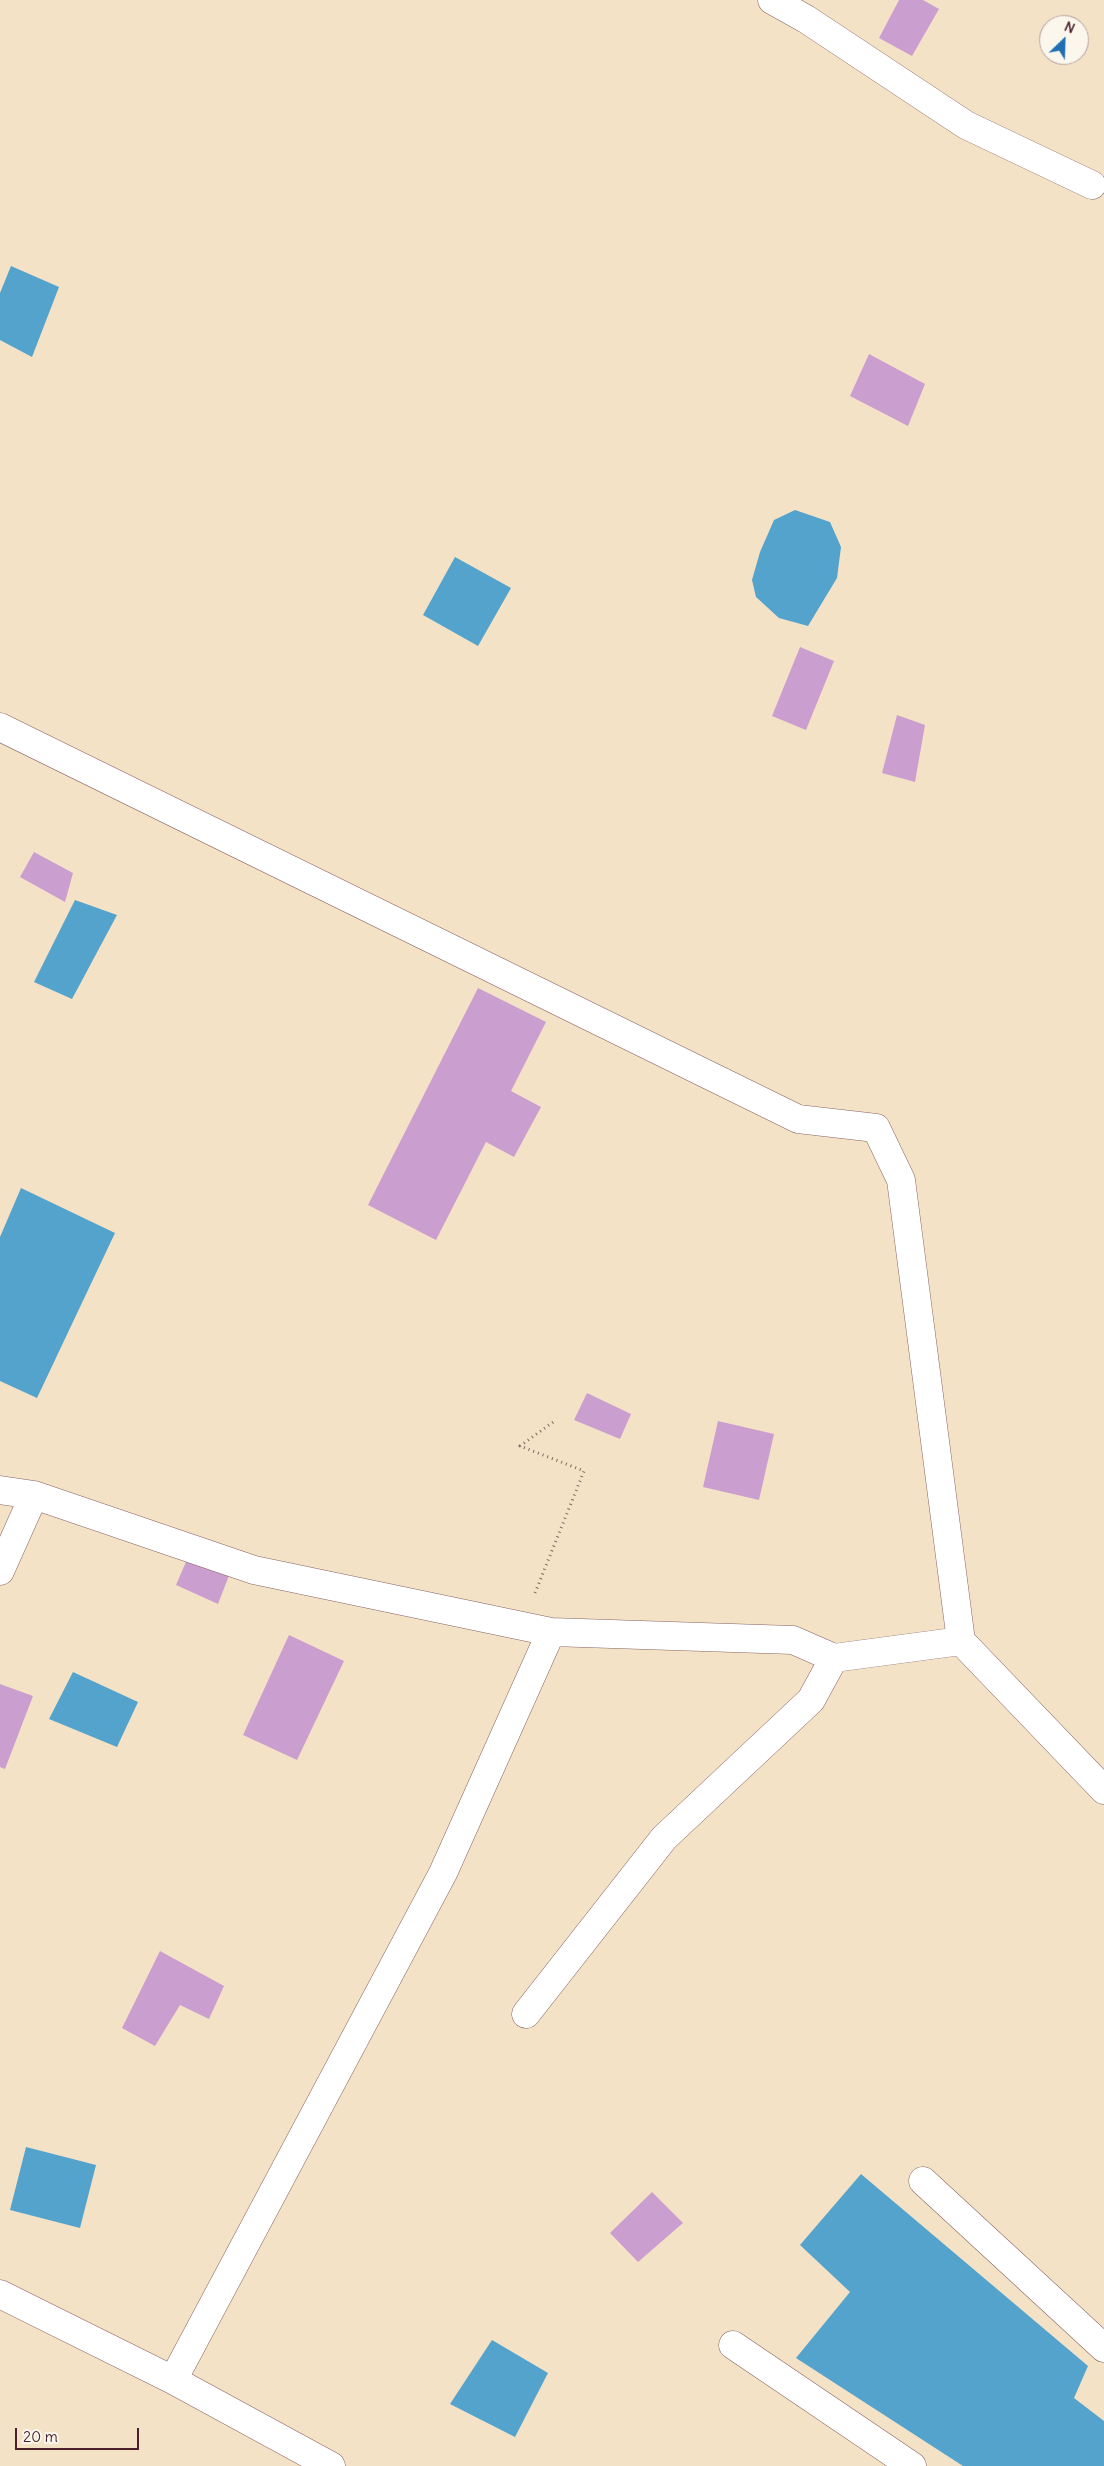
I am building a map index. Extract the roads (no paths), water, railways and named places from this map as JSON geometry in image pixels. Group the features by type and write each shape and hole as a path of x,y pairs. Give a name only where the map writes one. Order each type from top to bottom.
{"street":[{"path":"772,0 806,19 966,125 1092,185"},
{"path":"0,727 798,1119 876,1128 901,1180 961,1640 1104,1790"},
{"path":"0,1490 34,1495 254,1570 551,1632 793,1640 834,1658 961,1640"},
{"path":"0,1571 34,1495"},
{"path":"173,2380 444,1874 551,1632"},
{"path":"526,2014 664,1838 811,1700 834,1658"},
{"path":"923,2181 1104,2348"},
{"path":"0,2294 173,2380 331,2466"},
{"path":"733,2345 912,2466"}],"water":[{"path":"11,266 59,287 32,357 0,340 0,293"},
{"path":"795,510 830,522 841,547 837,578 808,626 779,618 756,597 752,580 760,552 774,520"},
{"path":"455,557 511,588 478,646 423,615"},
{"path":"75,900 117,915 72,999 34,982"},
{"path":"21,1188 115,1233 37,1398 0,1381 0,1237"},
{"path":"73,1672 138,1702 117,1747 49,1719"},
{"path":"26,2147 96,2165 80,2228 10,2210"},
{"path":"861,2174 1088,2366 1074,2398 1104,2421 1104,2466 963,2466 796,2358 850,2292 800,2245"},
{"path":"492,2340 548,2373 515,2437 450,2404"}]}
